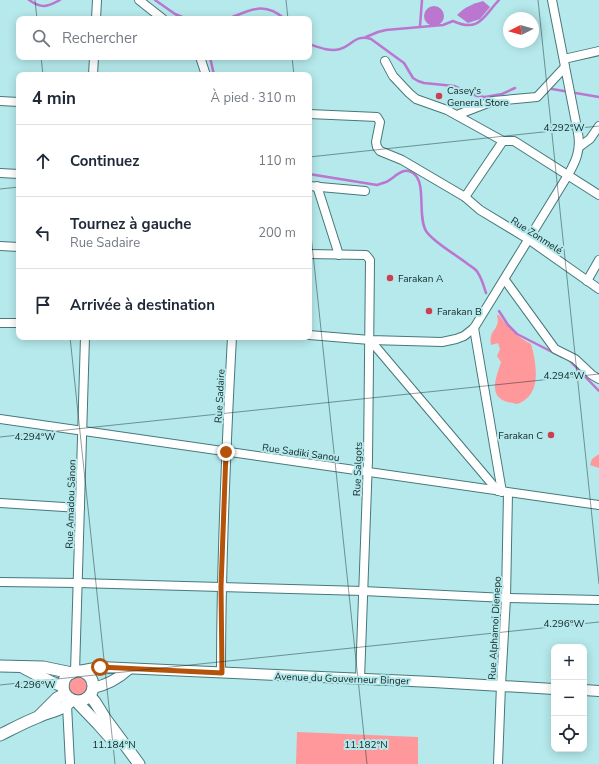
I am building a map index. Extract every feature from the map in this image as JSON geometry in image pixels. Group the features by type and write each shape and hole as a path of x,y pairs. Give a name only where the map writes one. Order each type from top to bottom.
{"main road":[{"name":"Avenue du Gouverneur Binger","path":"0,666 43,667 75,672"},
{"path":"22,666 69,697 106,732 130,764"},
{"path":"69,697 65,679 75,672 83,672 89,675 93,681 92,692 95,702 139,764"},
{"path":"0,735 39,716 57,698 69,697 84,701 92,692"}],"street":[{"path":"96,16 98,0"},
{"path":"138,0 159,16"},
{"path":"312,335 370,340 442,342 464,336 474,328 505,280 578,157 580,147 577,124 552,0"},
{"path":"457,115 493,101 537,97 565,63 599,51"},
{"path":"93,72 94,60"},
{"path":"201,60 205,72"},
{"path":"385,61 393,76 416,99 447,110 503,141 514,140 599,195"},
{"path":"0,101 16,102"},
{"name":"Rue Zonmelé","path":"312,114 379,118 380,122 376,142 380,151 402,160 465,197 480,210 528,240 599,289"},
{"path":"580,147 590,139 599,126"},
{"path":"465,197 503,141"},
{"path":"0,173 16,174"},
{"path":"312,254 338,255 313,186 365,191"},
{"path":"0,246 16,247"},
{"name":"Rue Salgots","path":"338,255 366,255 370,260 367,472 360,679"},
{"path":"587,281 599,260"},
{"path":"505,280 555,349 575,359 592,375 599,379"},
{"path":"0,323 16,323"},
{"name":"Rue Alphamoi Dienepo","path":"474,328 502,492 506,598 498,764"},
{"name":"Rue Amadou Sânon","path":"75,672 85,340"},
{"name":"Rue Sadaire","path":"222,673 221,587 232,340"},
{"path":"370,340 502,492"},
{"name":"Rue Sadiki Sanou","path":"0,420 599,505"},
{"path":"0,503 80,508"},
{"path":"0,582 78,582 363,591 506,598 599,600"},
{"name":"Avenue du Gouverneur Binger","path":"75,672 100,667 551,689"},
{"path":"92,692 120,677 129,669"},
{"path":"587,690 599,691"},
{"path":"69,697 70,764"}],"shaded area":[{"path":"483,1 490,7 480,19 468,23 457,15 469,6"},
{"path":"434,6 441,9 444,16 441,23 434,26 427,23 424,16 427,9"},
{"path":"497,315 499,315 509,328 517,335 531,344 533,350 536,370 535,384 529,396 524,401 517,404 503,400 497,396 495,382 501,362 497,356 500,349 498,343 491,345 491,335 497,324"},
{"path":"599,454 599,468 590,465 592,459"},
{"path":"74,676 82,676 89,683 89,691 82,698 74,698 67,691 67,683"},
{"path":"297,732 418,737 418,764 296,764"}],"waterway":[{"path":"29,0 41,6 52,4 60,0"},
{"path":"155,0 180,16"},
{"path":"420,26 422,0"},
{"path":"366,37 386,30 443,25 453,21 469,25 475,24 480,21 499,0"},
{"path":"235,16 256,9 270,10 281,16"},
{"path":"312,45 324,49 336,50 361,38 371,39 404,63 413,78 418,81 454,86 477,96 485,97 502,94 515,88"},
{"path":"211,60 213,72"},
{"path":"552,89 599,97"},
{"path":"312,174 377,185 386,182 399,173 405,171 413,173 417,177 420,184 423,225 426,231 440,244 477,271 482,280 486,293"},
{"path":"499,311 508,325 517,334 562,357"},
{"path":"569,360 599,391"}],"place":[{"name":"Casey's General Store","path":"439,96"},
{"name":"Farakan A","path":"390,278"},
{"name":"Farakan B","path":"429,311"},
{"name":"Farakan C","path":"551,435"}],"route":[{"path":"100,667 222,673 221,587 226,452"}]}
